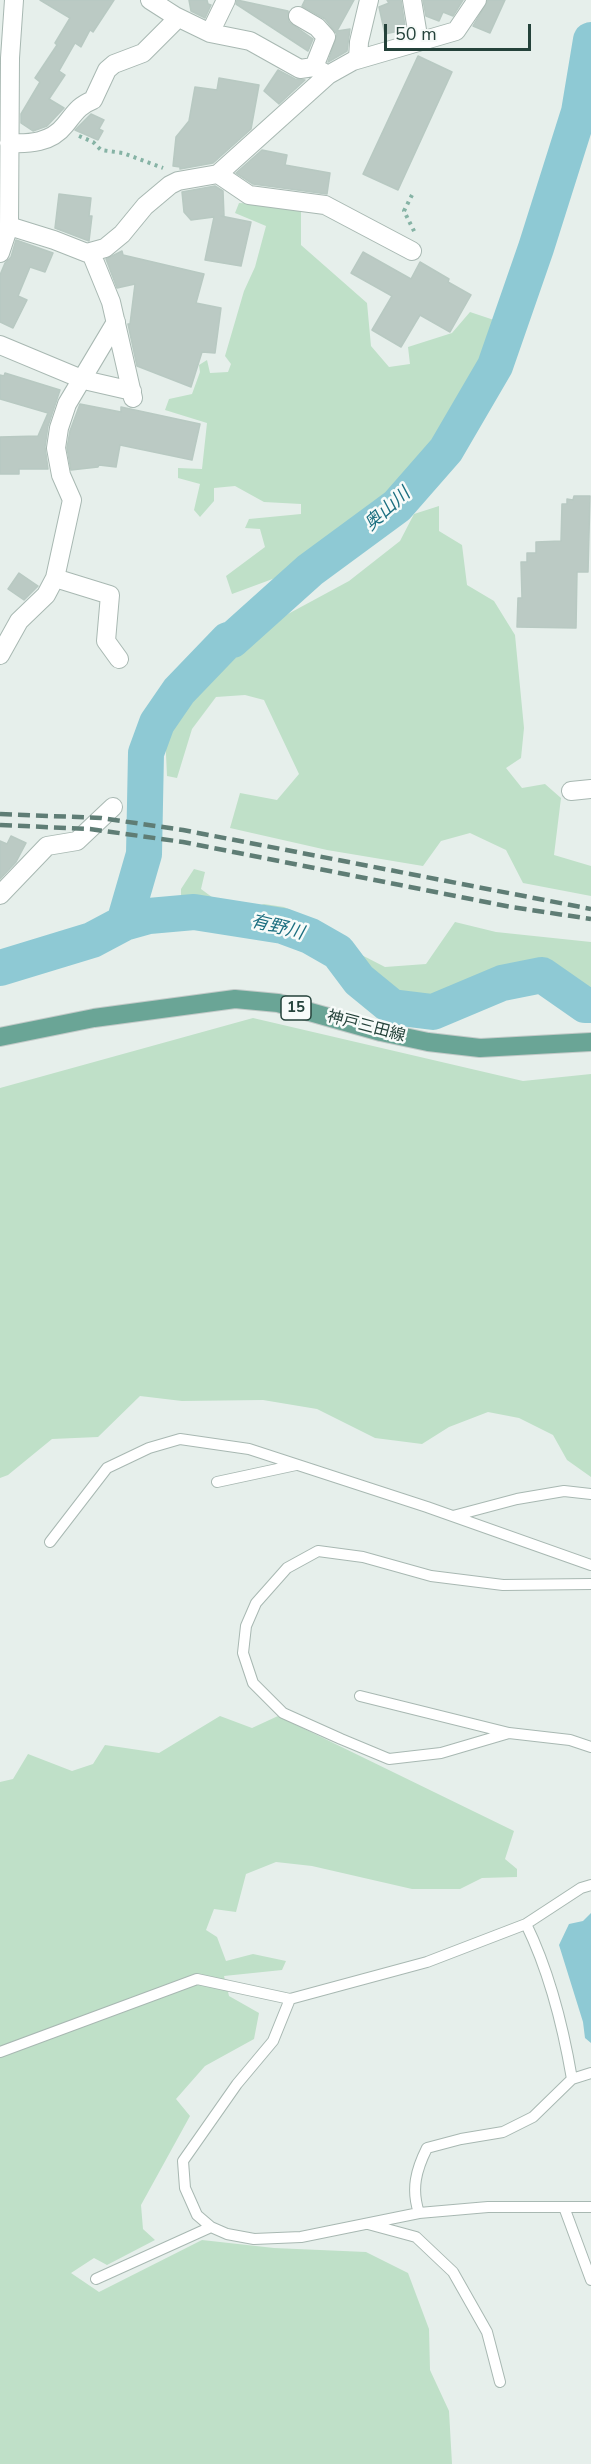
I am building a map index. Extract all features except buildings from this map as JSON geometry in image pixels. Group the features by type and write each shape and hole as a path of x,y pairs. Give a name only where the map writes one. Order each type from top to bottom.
{"main road":[{"name":"神戸三田線","path":"0,1037 94,1018 235,999 278,1003 381,1032 428,1042 480,1048 591,1042"}],"street":[{"path":"0,253 9,226 9,143 5,56 14,0"},
{"path":"150,0 178,18 210,33 250,41 300,69 321,71 456,31 477,0"},
{"path":"210,33 226,0"},
{"path":"358,59 358,42 369,0"},
{"path":"411,0 419,42"},
{"path":"9,226 91,253 105,248 122,234 145,206 170,185 178,181 218,174 321,71 326,37 317,27 298,16"},
{"path":"9,143 31,144 54,136 80,105 93,100 107,70 114,64 143,53 178,18"},
{"path":"218,174 249,195 325,205 412,251"},
{"path":"0,345 82,379 133,395 111,302 91,253"},
{"path":"0,655 19,621 46,595 55,578 72,500 61,475 56,448 59,428 67,404 116,322"},
{"path":"55,578 110,595 106,641 118,659"},
{"path":"571,791 591,789"},
{"path":"0,895 47,846 76,841 113,807"}],"lane":[{"path":"50,1542 108,1468 149,1448 180,1439 249,1449 591,1565"},
{"path":"218,1482 296,1465"},
{"path":"452,1516 517,1499 564,1491 591,1494"},
{"path":"509,1733 441,1753 389,1759 283,1713 253,1683 243,1653 246,1626 256,1603 286,1568 318,1551 363,1557 431,1576 504,1585 591,1584"},
{"path":"360,1696 509,1733 570,1740 591,1747"},
{"path":"0,2052 197,1979 290,1999 427,1962 526,1924 581,1888 591,1885"},
{"path":"526,1924 536,1946 563,2028 572,2079"},
{"path":"290,1999 273,2041 237,2084 183,2161 185,2188 197,2215 211,2227 227,2234 254,2239 301,2237 419,2213 488,2207 591,2207"},
{"path":"419,2213 414,2197 417,2168 428,2148 461,2139 503,2132 533,2117 572,2079 591,2073"},
{"path":"564,2207 591,2280"},
{"path":"362,2223 416,2236 453,2272 487,2332 500,2382"},
{"path":"96,2279 211,2227"}],"path":[{"path":"62,129 93,142 101,150 123,153 171,171 178,181"},
{"path":"412,195 404,212 416,231 412,251"}],"green space":[{"path":"239,203 288,205 301,211 301,245 367,303 371,346 389,367 410,364 408,347 452,333 470,312 506,324 509,346 459,431 409,493 278,577 232,594 226,576 265,547 260,529 245,528 249,519 301,514 301,504 264,502 235,486 214,488 214,501 200,517 194,510 200,484 178,478 178,468 202,469 207,423 165,410 169,399 192,394 200,372 199,365 207,360 210,373 228,372 231,364 225,356 244,291 255,267 266,226 235,213"},
{"path":"439,506 439,531 462,545 467,585 494,601 515,635 524,728 521,758 506,768 522,788 545,784 561,798 554,855 591,866 591,896 523,883 506,850 470,833 441,841 423,866 327,850 230,828 240,793 277,800 299,774 264,700 245,695 216,697 192,729 177,778 167,776 165,733 202,672 243,648 275,621 349,581 400,541 414,514"},
{"path":"194,869 205,872 201,889 224,906 249,909 264,904 284,907 315,921 346,947 385,967 426,964 455,922 496,932 591,942 591,1013 539,969 503,977 412,1020 373,1010 354,995 332,966 283,940 181,924 181,889"},
{"path":"253,1018 523,1081 591,1074 591,1477 567,1460 553,1435 519,1418 488,1412 449,1427 422,1444 375,1438 317,1409 263,1400 182,1401 140,1396 98,1437 52,1439 8,1475 0,1478 0,1088"},
{"path":"220,1716 252,1728 278,1716 514,1831 505,1859 517,1869 517,1877 482,1878 460,1889 412,1889 312,1866 276,1862 246,1874 236,1912 214,1909 206,1930 217,1937 226,1961 253,1954 286,1961 282,1970 224,1976 229,1996 259,2013 254,2039 205,2066 176,2099 190,2116 141,2205 143,2229 155,2240 107,2265 94,2258 71,2273 99,2292 202,2240 274,2248 366,2252 408,2273 429,2329 430,2370 449,2411 452,2464 0,2464 0,1782 13,1779 28,1754 72,1771 93,1764 105,1745 159,1753"}],"water":[{"path":"591,1913 591,2043 585,2038 583,2022 559,1945 569,1924 583,1921"}],"waterway":[{"name":"奥山川","path":"124,923 144,854 146,753 157,723 179,691 228,640 232,640 310,570 397,506 446,450 495,366 536,248 579,112 591,40"},
{"name":"有野川","path":"0,968 92,940 124,923 149,916 194,912 283,926 310,936 338,952 359,980 392,1007 433,1012 502,983 542,975 585,1005 591,1005"}],"railway":[{"path":"0,814 101,818 183,830 591,909"},
{"path":"0,825 90,829 183,842 511,907 591,919"}]}
